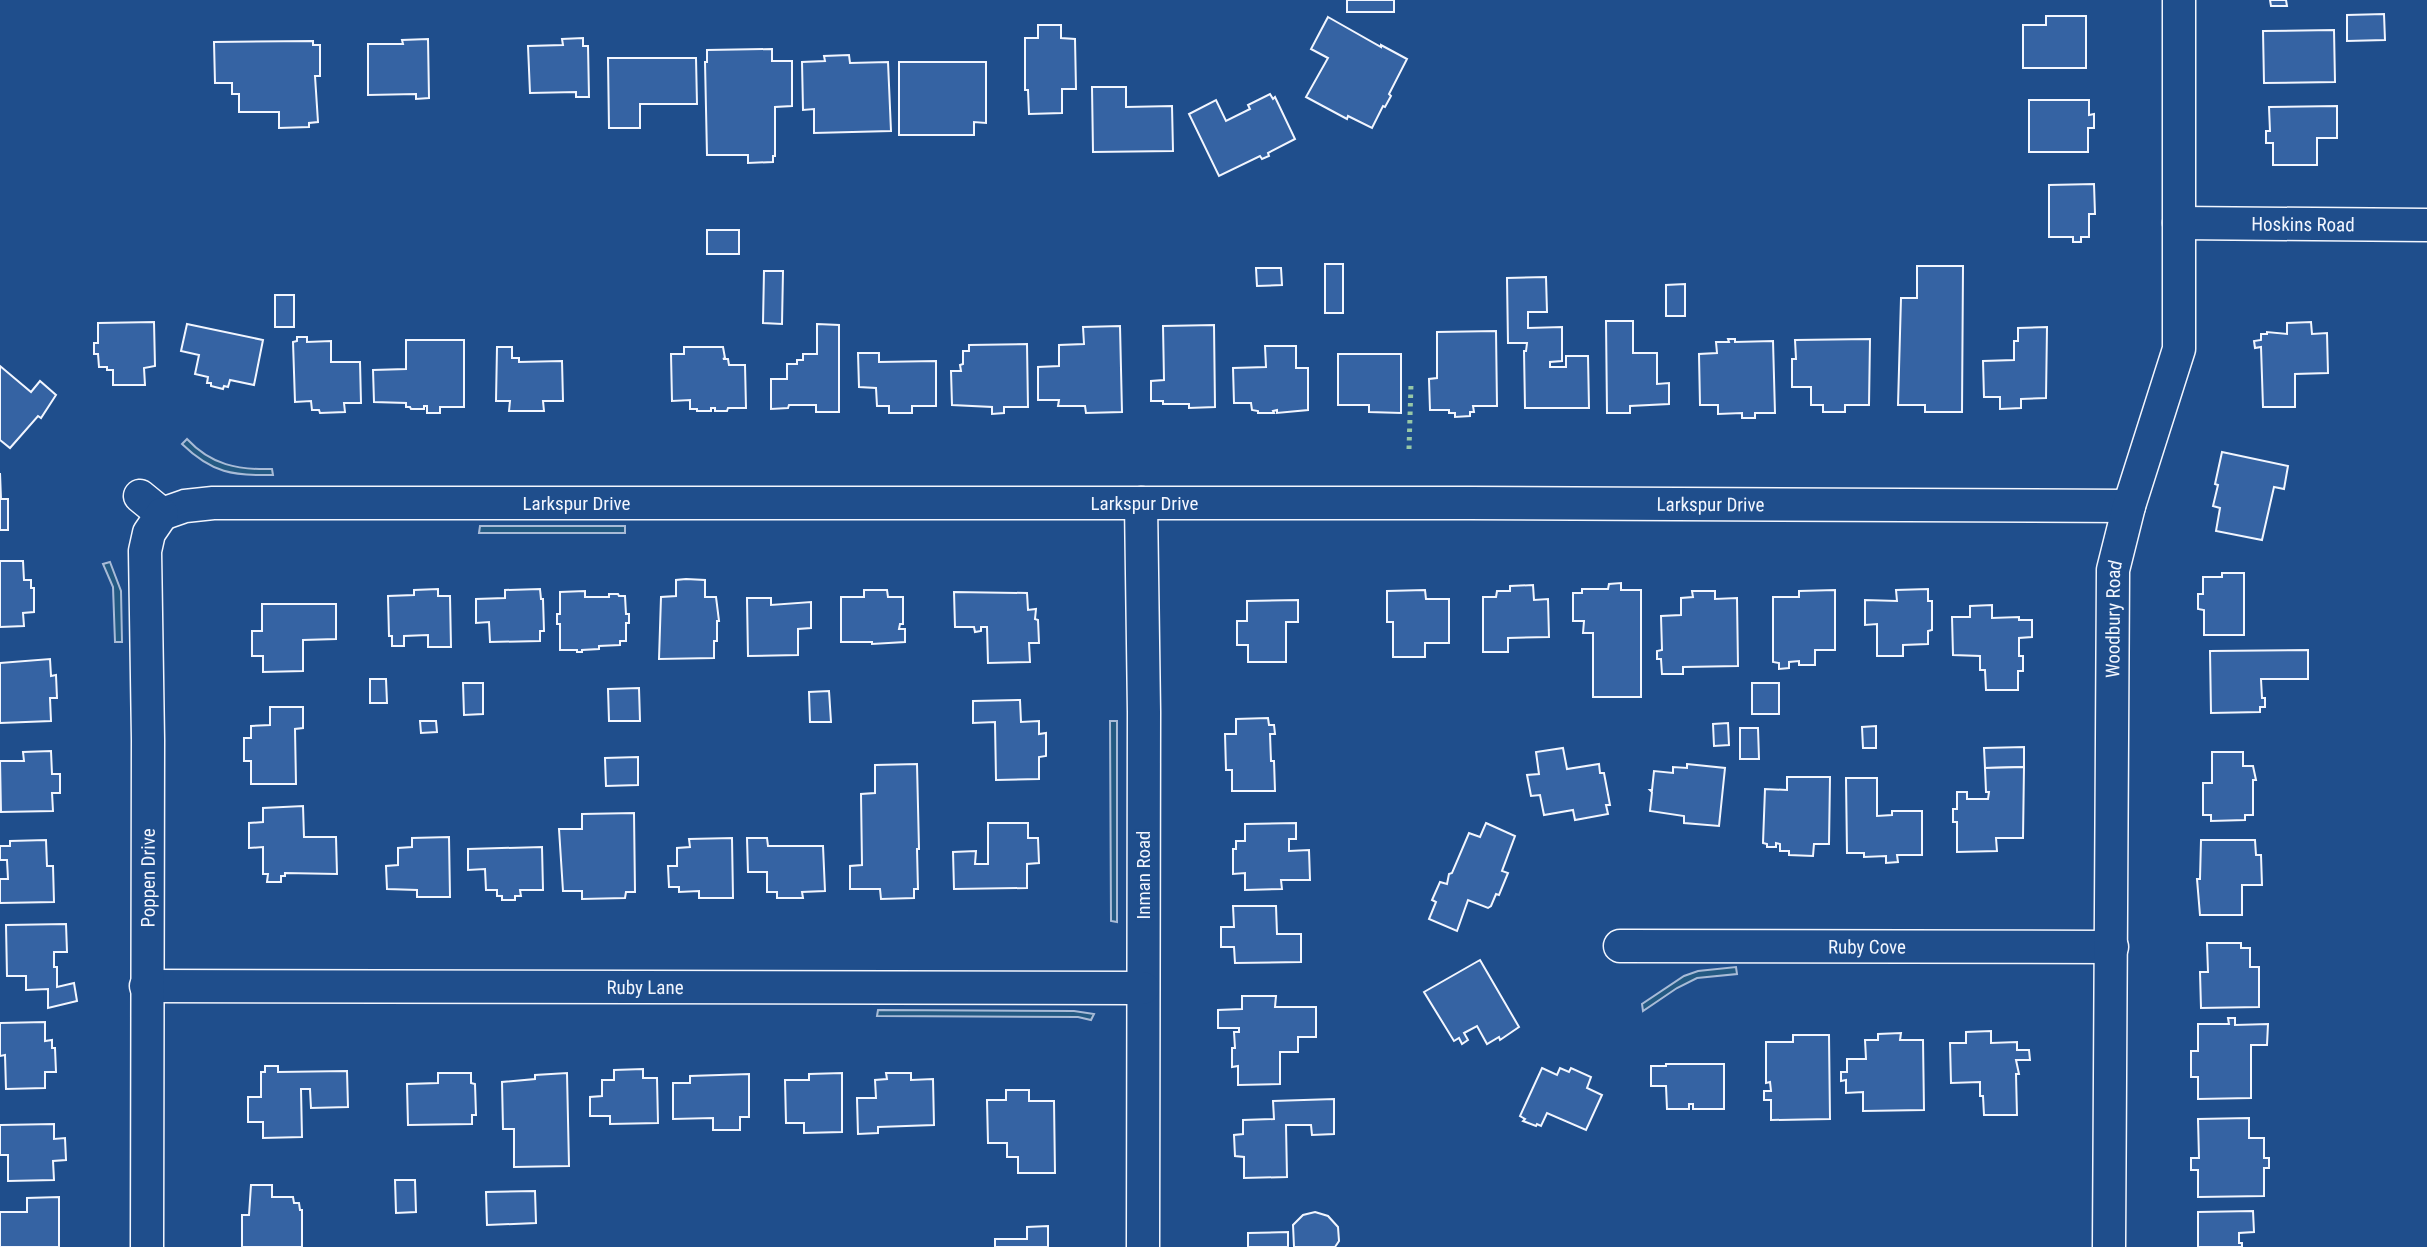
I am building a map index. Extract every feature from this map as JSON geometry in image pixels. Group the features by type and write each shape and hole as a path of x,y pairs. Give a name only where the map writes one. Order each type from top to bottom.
{"street":[{"name":"Woodbury Road","path":"2109,1247 2113,569 2129,506 2179,349 2179,0"},
{"name":"Hoskins Road","path":"2179,223 2427,225"},
{"name":"Larkspur Drive","path":"151,505 1141,503 2129,506"},
{"name":"Inman Road","path":"1141,503 1144,712 1143,1247"},
{"name":"Poppen Drive","path":"147,1247 148,727 145,551 151,505"},
{"name":"Ruby Cove","path":"1620,946 2112,947"},
{"name":"Ruby Lane","path":"146,986 1143,988"}],"shaded area":[{"path":"187,439 215,460 236,467 272,469 273,475 246,475 213,467 182,444"},
{"path":"480,526 625,526 625,533 479,533"},
{"path":"110,562 121,591 122,642 115,642 113,587 103,564"},
{"path":"1110,721 1117,721 1117,922 1111,921"},
{"path":"1736,967 1737,974 1697,978 1643,1011 1642,1004 1684,976 1698,971"},
{"path":"878,1010 1074,1011 1094,1014 1091,1020 1078,1017 877,1016"}],"building":[{"path":"1347,0 1394,0 1394,12 1347,12"},
{"path":"2270,0 2286,0 2287,6 2271,6"},
{"path":"2384,14 2385,40 2347,41 2347,15"},
{"path":"2046,16 2086,16 2086,68 2023,68 2023,25 2046,25"},
{"path":"1328,17 1407,59 1389,94 1391,96 1372,128 1348,116 1347,119 1306,97 1328,58 1311,49"},
{"path":"1038,25 1061,25 1061,38 1075,39 1076,89 1062,89 1062,113 1029,114 1028,90 1025,90 1025,38 1038,38"},
{"path":"2334,30 2335,82 2264,83 2263,31"},
{"path":"583,38 583,46 588,46 589,97 576,97 576,92 530,93 528,46 563,45 562,39"},
{"path":"428,39 429,98 416,99 416,94 368,95 368,44 403,44 402,40"},
{"path":"313,41 313,45 320,45 320,76 315,76 318,122 309,123 309,127 279,128 279,112 239,112 239,94 232,94 232,83 215,83 214,42"},
{"path":"772,49 772,61 792,61 792,106 775,107 773,162 748,163 748,155 707,155 707,50"},
{"path":"849,55 850,63 888,62 891,131 814,133 814,109 803,110 802,62 825,61 824,56"},
{"path":"608,58 696,58 697,104 640,104 640,128 609,128"},
{"path":"899,62 986,62 986,123 974,122 974,135 899,135"},
{"path":"1092,87 1126,87 1126,107 1172,106 1173,151 1093,152"},
{"path":"1270,94 1273,99 1275,97 1295,139 1268,153 1269,156 1262,159 1260,156 1219,176 1189,114 1216,100 1226,121 1250,109 1248,105"},
{"path":"2029,100 2089,100 2089,115 2094,114 2094,128 2088,128 2088,152 2029,152"},
{"path":"2337,106 2337,138 2317,138 2317,165 2273,165 2273,143 2266,143 2266,131 2270,131 2269,107"},
{"path":"2094,184 2095,214 2089,214 2089,237 2081,237 2081,242 2073,242 2073,237 2049,237 2049,185"},
{"path":"707,230 739,230 739,254 707,254"},
{"path":"1325,264 1343,264 1343,313 1325,313"},
{"path":"1917,266 1963,266 1962,412 1925,412 1925,405 1898,405 1901,298 1917,298"},
{"path":"1256,268 1281,268 1282,285 1257,286"},
{"path":"764,271 783,271 782,324 763,323"},
{"path":"1546,277 1547,312 1528,312 1528,328 1562,327 1562,361 1550,362 1550,367 1566,367 1566,356 1588,356 1589,408 1525,408 1524,351 1527,343 1508,343 1507,278"},
{"path":"1685,284 1685,316 1666,316 1666,285"},
{"path":"275,295 294,295 294,327 275,327"},
{"path":"1606,321 1633,321 1633,353 1657,353 1657,384 1669,383 1669,404 1630,406 1630,413 1607,413"},
{"path":"154,322 155,366 144,368 145,385 113,385 113,370 99,367 98,354 94,354 94,343 98,343 98,323"},
{"path":"2311,322 2312,334 2327,333 2328,373 2295,374 2295,407 2263,407 2261,347 2255,348 2254,341 2261,340 2261,334 2267,332 2287,334 2287,323"},
{"path":"187,324 263,340 254,385 230,380 228,387 224,386 223,389 207,383 208,377 195,374 199,355 181,351"},
{"path":"817,324 839,325 839,412 816,412 816,405 789,405 788,408 771,409 771,379 787,379 787,364 797,364 797,360 803,360 803,354 817,354"},
{"path":"1214,325 1215,407 1189,408 1189,404 1151,401 1151,381 1164,380 1163,326"},
{"path":"1120,326 1122,412 1086,413 1085,406 1058,406 1059,400 1038,400 1038,367 1059,366 1059,345 1084,344 1083,327"},
{"path":"2047,327 2046,398 2021,399 2021,408 2000,409 2000,397 1984,397 1983,361 2014,360 2014,341 2018,341 2018,328"},
{"path":"1496,331 1497,406 1473,406 1474,412 1470,412 1470,416 1455,417 1455,413 1449,413 1449,410 1430,410 1429,379 1437,378 1437,332"},
{"path":"297,337 307,337 307,342 331,341 331,362 360,362 361,403 344,403 345,412 320,413 319,410 312,410 311,401 295,402 293,342 297,341"},
{"path":"1728,339 1735,339 1735,342 1773,341 1775,413 1755,413 1755,418 1742,418 1742,413 1718,414 1718,405 1700,405 1699,354 1717,353 1716,342 1729,342"},
{"path":"1870,339 1869,405 1845,405 1845,412 1823,412 1823,405 1811,405 1811,387 1792,387 1792,359 1796,359 1795,340"},
{"path":"406,340 464,340 464,407 440,407 440,413 427,413 427,406 424,406 424,409 411,409 406,407 406,403 374,402 373,370 406,369"},
{"path":"1027,344 1028,407 1004,407 1004,413 992,414 992,407 952,405 951,371 961,371 963,351 969,351 969,345"},
{"path":"1265,346 1296,346 1296,368 1308,368 1308,410 1258,413 1252,410 1251,403 1234,403 1233,368 1266,367"},
{"path":"497,347 512,347 512,358 519,358 519,362 562,361 563,401 543,401 544,411 509,411 510,401 496,401"},
{"path":"684,347 723,347 723,359 728,359 729,365 745,365 746,408 715,411 715,408 711,408 711,411 697,411 690,409 690,400 672,401 671,354 684,354"},
{"path":"858,353 879,353 879,362 936,361 936,406 912,406 912,413 889,413 889,406 877,406 876,388 859,387"},
{"path":"1338,354 1401,354 1401,413 1369,412 1369,405 1338,405"},
{"path":"0,366 31,392 40,381 56,395 41,418 38,416 10,448 0,440"},
{"path":"2222,452 2288,466 2284,489 2274,487 2262,540 2216,531 2220,508 2213,506"},
{"path":"0,473 1,499 8,499 8,530 0,530"},
{"path":"0,561 23,561 24,580 31,580 31,588 34,588 34,612 23,613 24,626 0,627"},
{"path":"2222,573 2244,573 2244,635 2204,635 2204,610 2198,609 2198,594 2203,594 2203,577 2222,577"},
{"path":"676,580 705,580 705,597 716,597 719,621 717,641 714,641 714,658 659,659 661,597 676,596"},
{"path":"1621,583 1621,590 1641,590 1641,697 1593,697 1593,633 1583,633 1584,621 1573,621 1573,593 1582,593 1582,589 1608,589 1609,584"},
{"path":"1533,585 1534,600 1548,599 1549,637 1508,638 1508,652 1483,652 1483,597 1496,597 1497,591 1510,591 1510,586"},
{"path":"438,589 438,596 450,596 451,647 428,647 428,635 404,636 404,646 392,646 392,636 389,636 388,596 414,595 414,590"},
{"path":"540,589 544,631 540,631 540,641 490,642 489,622 476,623 476,599 505,598 505,590"},
{"path":"1928,589 1928,601 1932,601 1932,630 1928,631 1928,644 1903,645 1903,656 1877,656 1877,624 1865,625 1865,600 1897,601 1896,590"},
{"path":"864,590 887,590 888,597 903,597 903,624 900,624 899,629 905,629 905,642 841,642 841,597 864,597"},
{"path":"1425,590 1426,599 1449,599 1449,643 1425,643 1425,657 1393,657 1393,622 1387,622 1387,591"},
{"path":"1835,590 1835,650 1815,650 1815,665 1799,665 1799,661 1789,662 1789,668 1779,669 1779,663 1773,662 1773,597 1799,597 1799,591"},
{"path":"585,591 585,597 609,597 609,594 625,596 626,614 629,614 626,641 620,641 620,645 599,646 599,649 582,652 560,650 560,624 557,624 557,614 560,614 560,592"},
{"path":"1692,591 1715,591 1715,599 1737,598 1738,666 1683,667 1683,674 1662,674 1661,659 1657,659 1657,651 1662,650 1661,616 1681,615 1681,598 1693,597"},
{"path":"954,592 1027,593 1028,610 1036,609 1039,643 1029,643 1030,662 988,663 987,627 981,627 981,631 975,632 974,627 955,627"},
{"path":"747,598 771,598 771,605 811,602 811,628 798,629 798,655 748,656"},
{"path":"1298,600 1298,622 1286,622 1286,662 1248,662 1248,645 1237,645 1237,621 1247,621 1247,601"},
{"path":"262,604 336,604 336,639 303,640 303,671 263,672 263,656 252,656 252,631 262,631"},
{"path":"1992,605 1992,618 2019,617 2019,620 2032,620 2032,637 2019,638 2019,656 2023,656 2023,671 2018,671 2018,690 1986,690 1985,670 1980,670 1980,656 1953,655 1952,617 1970,617 1970,606"},
{"path":"2308,650 2308,679 2261,679 2265,707 2260,707 2260,712 2211,713 2210,651"},
{"path":"50,659 51,676 56,675 57,698 50,698 51,721 0,723 0,663"},
{"path":"370,679 386,679 387,703 370,703"},
{"path":"463,683 483,683 483,714 464,715"},
{"path":"1752,683 1779,683 1779,714 1752,714"},
{"path":"639,688 640,721 609,721 608,689"},
{"path":"829,691 831,722 810,722 809,692"},
{"path":"1020,700 1021,722 1039,721 1039,734 1046,733 1046,756 1039,757 1039,779 996,780 995,722 973,723 973,701"},
{"path":"270,707 303,707 303,728 295,729 296,784 251,784 251,761 244,761 244,738 251,738 251,726 270,725"},
{"path":"1268,718 1269,725 1274,725 1275,734 1270,734 1275,791 1232,791 1232,770 1226,770 1225,734 1236,734 1236,719"},
{"path":"420,721 436,721 437,732 421,733"},
{"path":"1728,723 1729,745 1714,746 1713,724"},
{"path":"1876,726 1876,748 1863,748 1862,727"},
{"path":"1740,728 1758,728 1759,759 1740,759"},
{"path":"2024,747 2024,767 1985,768 1984,748"},
{"path":"1563,748 1567,769 1599,764 1600,773 1604,773 1610,805 1606,805 1608,814 1575,820 1573,810 1544,815 1540,795 1531,796 1527,775 1539,774 1536,752"},
{"path":"51,751 52,774 60,774 60,793 52,793 53,811 1,812 0,761 24,761 23,752"},
{"path":"2212,752 2243,752 2243,766 2253,766 2256,780 2253,780 2253,815 2245,815 2245,820 2211,821 2211,815 2203,815 2203,783 2212,783"},
{"path":"638,757 638,785 606,786 605,758"},
{"path":"917,764 919,849 918,889 914,889 914,898 881,899 880,889 850,889 850,866 862,865 861,794 875,793 875,765"},
{"path":"1687,764 1725,768 1719,826 1684,823 1684,816 1650,811 1654,771 1673,773 1673,767 1687,768"},
{"path":"2024,767 2023,838 1996,838 1997,851 1957,852 1957,822 1953,822 1953,809 1957,809 1957,792 1967,792 1967,799 1988,799 1985,768"},
{"path":"1787,777 1830,777 1829,844 1814,844 1813,856 1789,855 1789,851 1780,851 1780,844 1767,847 1767,844 1763,843 1765,789 1787,790"},
{"path":"1846,778 1877,778 1877,816 1892,815 1892,811 1922,811 1922,855 1897,855 1898,862 1886,863 1886,856 1864,857 1864,853 1847,853"},
{"path":"303,806 304,837 336,837 337,874 285,873 285,876 281,876 281,882 267,882 268,874 263,874 263,847 249,848 249,823 263,822 263,808"},
{"path":"634,813 635,892 626,892 625,898 582,899 582,891 563,891 559,829 582,829 582,814"},
{"path":"988,823 1028,823 1028,838 1038,838 1039,863 1027,864 1027,888 954,889 953,852 976,851 975,864 988,864"},
{"path":"1296,823 1296,839 1289,839 1289,851 1309,850 1310,880 1281,880 1282,889 1245,890 1245,873 1233,874 1233,849 1236,849 1236,841 1245,841 1245,824"},
{"path":"1486,823 1515,836 1502,871 1508,873 1491,906 1488,908 1468,900 1457,931 1429,919 1436,902 1432,900 1440,882 1447,884 1449,874 1452,873 1469,833 1480,837"},
{"path":"449,837 450,897 417,897 417,890 387,889 386,866 398,865 398,848 412,847 412,838"},
{"path":"732,838 733,898 699,898 699,891 679,892 679,887 669,887 668,866 677,866 677,848 690,847 689,839"},
{"path":"747,838 767,838 768,846 823,846 825,891 802,892 803,898 777,898 777,892 767,892 767,872 748,872"},
{"path":"46,840 47,866 53,866 54,902 0,903 0,879 8,879 7,860 0,860 0,846 10,846 10,841"},
{"path":"2201,840 2255,840 2256,855 2261,855 2262,885 2242,885 2242,915 2200,915 2197,879 2200,879"},
{"path":"542,847 543,890 520,890 521,896 515,896 515,900 502,900 502,896 497,896 497,890 486,890 485,869 468,870 468,849"},
{"path":"1233,906 1276,906 1277,934 1301,934 1301,962 1235,963 1234,947 1221,947 1221,927 1234,927"},
{"path":"66,924 67,952 54,952 54,967 57,967 57,987 74,983 77,1001 48,1008 48,989 26,990 26,976 7,976 6,925"},
{"path":"2207,943 2241,943 2241,948 2250,948 2250,967 2259,967 2259,1007 2201,1008 2200,972 2208,972"},
{"path":"1480,960 1519,1027 1500,1040 1499,1037 1487,1044 1477,1026 1464,1033 1468,1040 1462,1044 1459,1038 1454,1041 1424,992"},
{"path":"1242,996 1276,996 1275,1007 1316,1007 1316,1037 1298,1037 1298,1052 1280,1052 1280,1084 1238,1085 1238,1066 1232,1067 1232,1048 1235,1048 1234,1032 1239,1032 1239,1028 1218,1028 1218,1010 1242,1009"},
{"path":"2228,1018 2235,1018 2235,1025 2268,1024 2267,1045 2251,1045 2251,1098 2198,1099 2198,1077 2191,1077 2191,1051 2198,1051 2198,1024 2229,1024"},
{"path":"45,1022 45,1041 52,1040 52,1048 55,1048 56,1072 45,1072 45,1088 6,1089 5,1055 0,1056 0,1023"},
{"path":"1991,1031 1991,1043 2017,1042 2017,1050 2029,1050 2030,1060 2016,1060 2019,1074 2016,1074 2017,1115 1984,1115 1980,1082 1951,1083 1950,1043 1966,1043 1966,1032"},
{"path":"1901,1033 1900,1040 1923,1040 1924,1110 1863,1111 1863,1092 1846,1093 1846,1080 1841,1081 1841,1072 1847,1072 1847,1059 1866,1059 1865,1040 1878,1040 1878,1034"},
{"path":"1793,1035 1829,1035 1830,1119 1771,1120 1771,1100 1764,1100 1764,1091 1771,1091 1770,1082 1766,1083 1766,1042 1793,1042"},
{"path":"1724,1064 1724,1109 1693,1109 1693,1104 1689,1104 1689,1109 1667,1109 1666,1086 1651,1086 1651,1066"},
{"path":"265,1066 278,1066 278,1072 347,1071 348,1107 311,1108 310,1089 301,1089 302,1137 263,1138 263,1122 248,1122 248,1097 261,1097 261,1072 265,1072"},
{"path":"1542,1068 1557,1075 1560,1068 1569,1072 1571,1068 1591,1077 1587,1088 1602,1095 1586,1130 1547,1113 1541,1126 1523,1121 1525,1119 1520,1116"},
{"path":"643,1069 643,1078 657,1078 658,1123 610,1124 610,1116 590,1116 590,1097 602,1096 602,1080 614,1080 614,1070"},
{"path":"438,1073 471,1073 471,1083 475,1084 476,1115 472,1115 472,1124 408,1125 407,1084 438,1083"},
{"path":"567,1073 569,1166 514,1167 514,1129 503,1129 502,1082 535,1079 535,1075"},
{"path":"842,1073 842,1132 804,1133 804,1123 786,1123 785,1080 809,1080 809,1074"},
{"path":"886,1073 911,1073 911,1080 933,1079 934,1125 878,1127 878,1133 858,1134 857,1098 876,1098 875,1080 887,1079"},
{"path":"749,1074 749,1117 740,1117 740,1130 713,1130 713,1118 673,1119 673,1083 690,1083 690,1076"},
{"path":"1006,1090 1029,1090 1029,1101 1054,1101 1055,1173 1018,1173 1018,1157 1007,1157 1007,1143 988,1143 987,1100 1006,1100"},
{"path":"1334,1099 1334,1134 1312,1135 1311,1125 1286,1125 1287,1177 1244,1178 1244,1157 1235,1156 1234,1135 1243,1134 1243,1120 1274,1119 1273,1101"},
{"path":"2249,1118 2249,1138 2264,1138 2264,1158 2269,1158 2269,1168 2264,1168 2264,1196 2198,1197 2198,1170 2191,1170 2191,1158 2199,1158 2198,1119"},
{"path":"54,1124 54,1139 65,1138 66,1160 53,1161 54,1180 8,1181 8,1155 0,1155 0,1125"},
{"path":"395,1180 415,1180 416,1212 396,1213"},
{"path":"251,1185 272,1185 272,1197 293,1197 294,1203 299,1203 302,1210 302,1247 242,1247 242,1215 249,1215"},
{"path":"535,1191 536,1223 487,1225 486,1192"},
{"path":"59,1197 59,1247 0,1247 0,1212 27,1212 27,1198"},
{"path":"2253,1211 2254,1232 2239,1233 2242,1247 2198,1247 2198,1212"},
{"path":"1315,1212 1328,1216 1338,1227 1339,1241 1335,1247 1294,1247 1293,1225 1303,1215"},
{"path":"1048,1226 1048,1247 995,1247 995,1239 1027,1239 1027,1227"},
{"path":"1288,1232 1288,1247 1248,1247 1248,1233"}],"hedge":[{"path":"1409,449 1411,384"}]}
